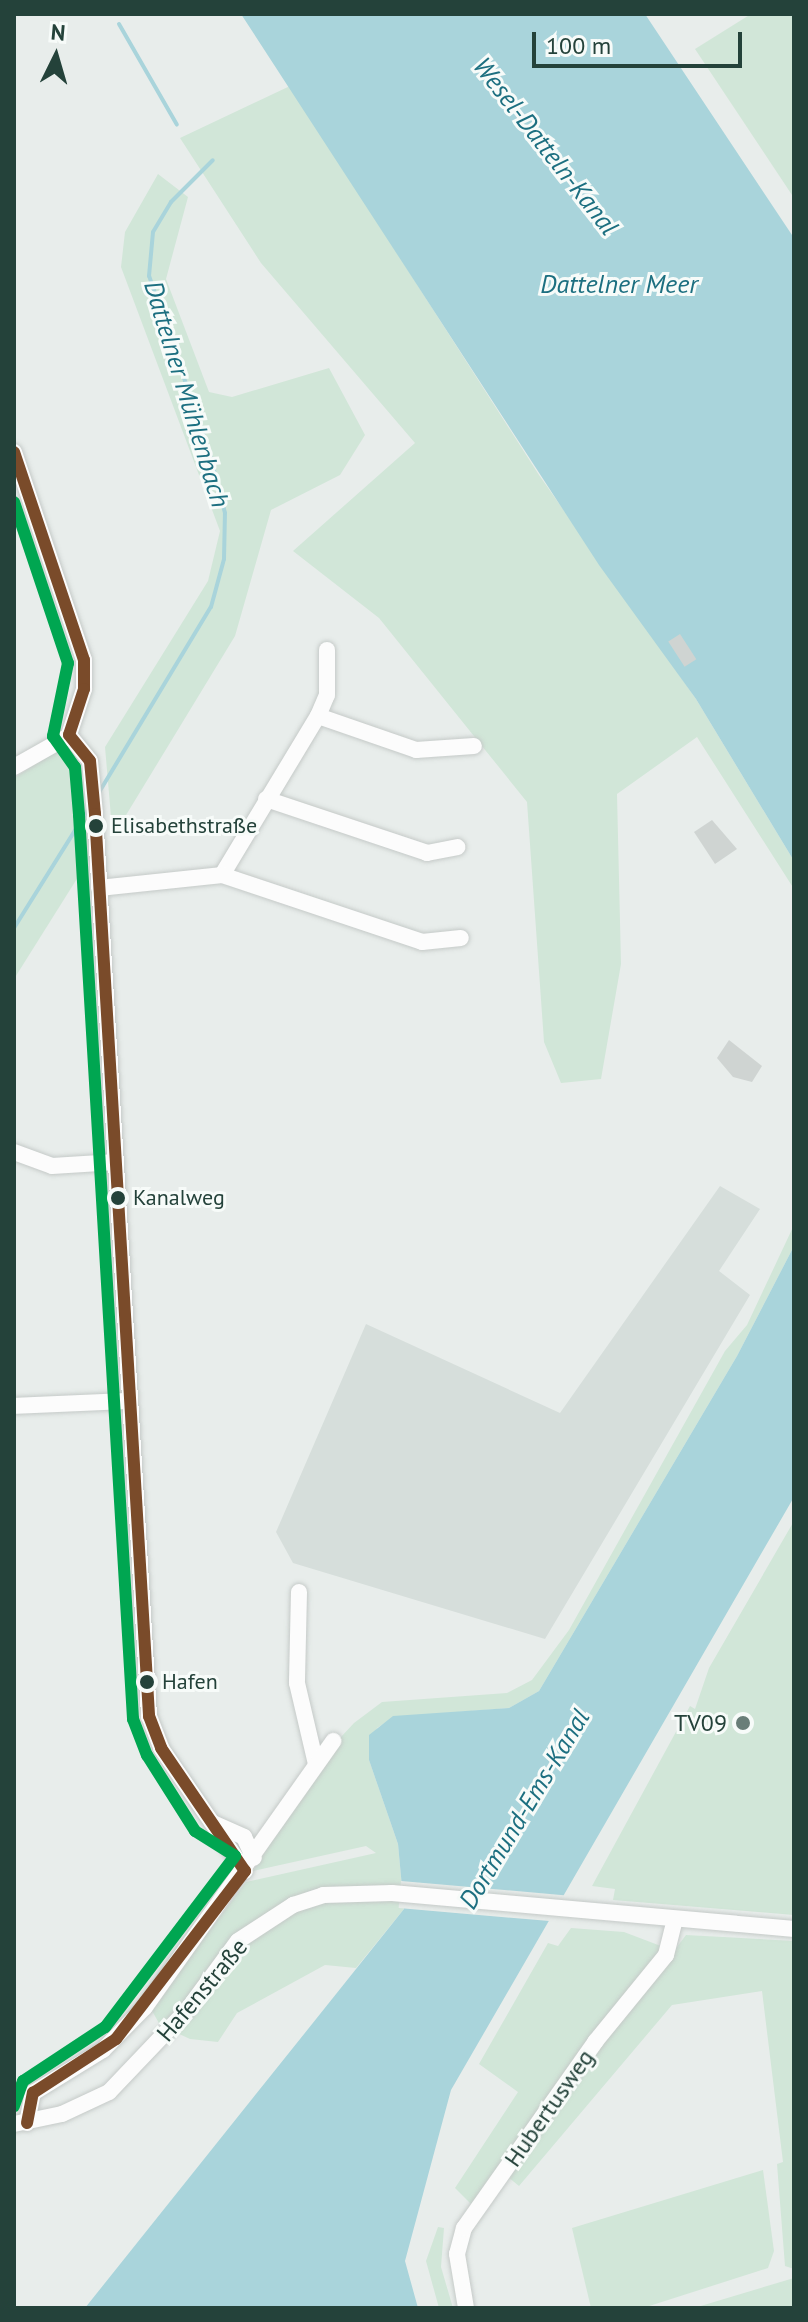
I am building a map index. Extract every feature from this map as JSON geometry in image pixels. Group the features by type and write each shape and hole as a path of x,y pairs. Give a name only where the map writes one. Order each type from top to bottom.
{"street":[{"path":"14,452 19,481 84,660 84,689 69,736 14,767"},
{"path":"222,875 318,716 327,695 327,650"},
{"path":"318,716 416,750 474,746"},
{"path":"69,736 90,761 95,814 149,1716 161,1748 208,1821 250,1865"},
{"path":"266,799 427,853 457,847"},
{"path":"99,888 222,875 422,942 461,938"},
{"path":"14,1152 52,1166 116,1162"},
{"path":"14,1406 130,1401"},
{"path":"299,1592 297,1683 316,1764"},
{"name":"Hafenstraße","path":"21,2123 33,2093 116,2039 250,1865 333,1741"},
{"name":"Hafenstraße","path":"21,2123 82,2106 120,2083 238,1941 263,1921 323,1895 392,1893 794,1929"},
{"name":"Hubertusweg","path":"466,2308 457,2254 464,2228 595,2042 666,1955 675,1920"}],"shaded area":[{"path":"720,1186 760,1209 719,1271 750,1295 545,1639 293,1563 276,1532 366,1324 560,1413"}],"green space":[{"path":"751,14 794,14 794,198 695,49"},
{"path":"290,86 539,475 696,699 794,861 794,889 697,737 617,794 621,964 601,1079 561,1083 544,1042 527,802 379,618 293,551 415,443 261,263 180,138"},
{"path":"158,174 188,197 166,279 209,392 232,397 329,368 365,435 340,475 271,510 235,636 120,825 111,817 105,747 208,581 220,531 121,267 125,232"},
{"path":"66,745 81,768 90,858 14,979 14,778"},
{"path":"794,1225 794,1246 737,1356 539,1691 509,1708 394,1717 377,1728 369,1760 398,1844 404,1909 356,1968 325,1965 237,2013 218,2042 190,2039 160,2025 151,2009 246,1882 376,1853 366,1846 253,1871 328,1751 354,1723 382,1702 507,1693 532,1680 569,1630 725,1351 747,1325"},
{"name":"TV09","path":"794,1521 794,1915 613,1900 615,1889 592,1886 690,1706 695,1709 709,1668"},
{"path":"571,1928 624,1932 674,1951 686,1935 794,1941 794,2269 785,2266 777,2164 783,2162 762,1991 672,2005 519,2186 498,2169 471,2204 455,2188 518,2092 479,2064 548,1943 558,1946"},
{"path":"763,2170 774,2251 768,2268 643,2308 591,2308 572,2228"},
{"path":"438,2227 444,2228 441,2267 453,2308 439,2308 426,2261"},
{"path":"794,2278 794,2308 694,2308"}],"water":[{"name":"Dattelner Meer","path":"241,14 645,14 794,238 794,861 696,699 599,565"},
{"name":"Dortmund-Ems-Kanal","path":"794,1246 794,1497 451,2090 405,2261 418,2308 85,2308 404,1909 398,1844 369,1760 369,1735 393,1716 509,1708 539,1691 737,1356"}],"pier":[{"path":"401,1881 566,1895 564,1922 399,1908"}],"building":[{"path":"680,634 696,659 685,667 668,642"},
{"path":"712,820 737,849 715,864 694,832"},
{"path":"729,1040 762,1066 752,1082 733,1077 717,1058"}],"waterway":[{"path":"119,24 177,125"},
{"name":"Dattelner Mühlenbach","path":"98,794 211,607 224,559 225,513 209,451 149,276 153,232 171,202 213,160"},
{"name":"Dattelner Mühlenbach","path":"14,928 89,808"}],"transit line":[{"path":"14,452 84,660 84,689 69,735 90,761 95,814 149,1716 161,1748 245,1871"},
{"path":"14,502 68,663 53,736 75,767 79,815 133,1719 147,1755 195,1831 235,1856 105,2027 23,2081 14,2106"},
{"path":"27,2123 33,2093 116,2039 245,1871"}],"place":[{"name":"Elisabethstraße","path":"96,826"},
{"name":"Kanalweg","path":"118,1198"},
{"name":"Hafen","path":"147,1682"},
{"name":"TV09","path":"743,1723"}],"water label":[{"name":"Wesel-Datteln-Kanal","path":"546,146"}]}
